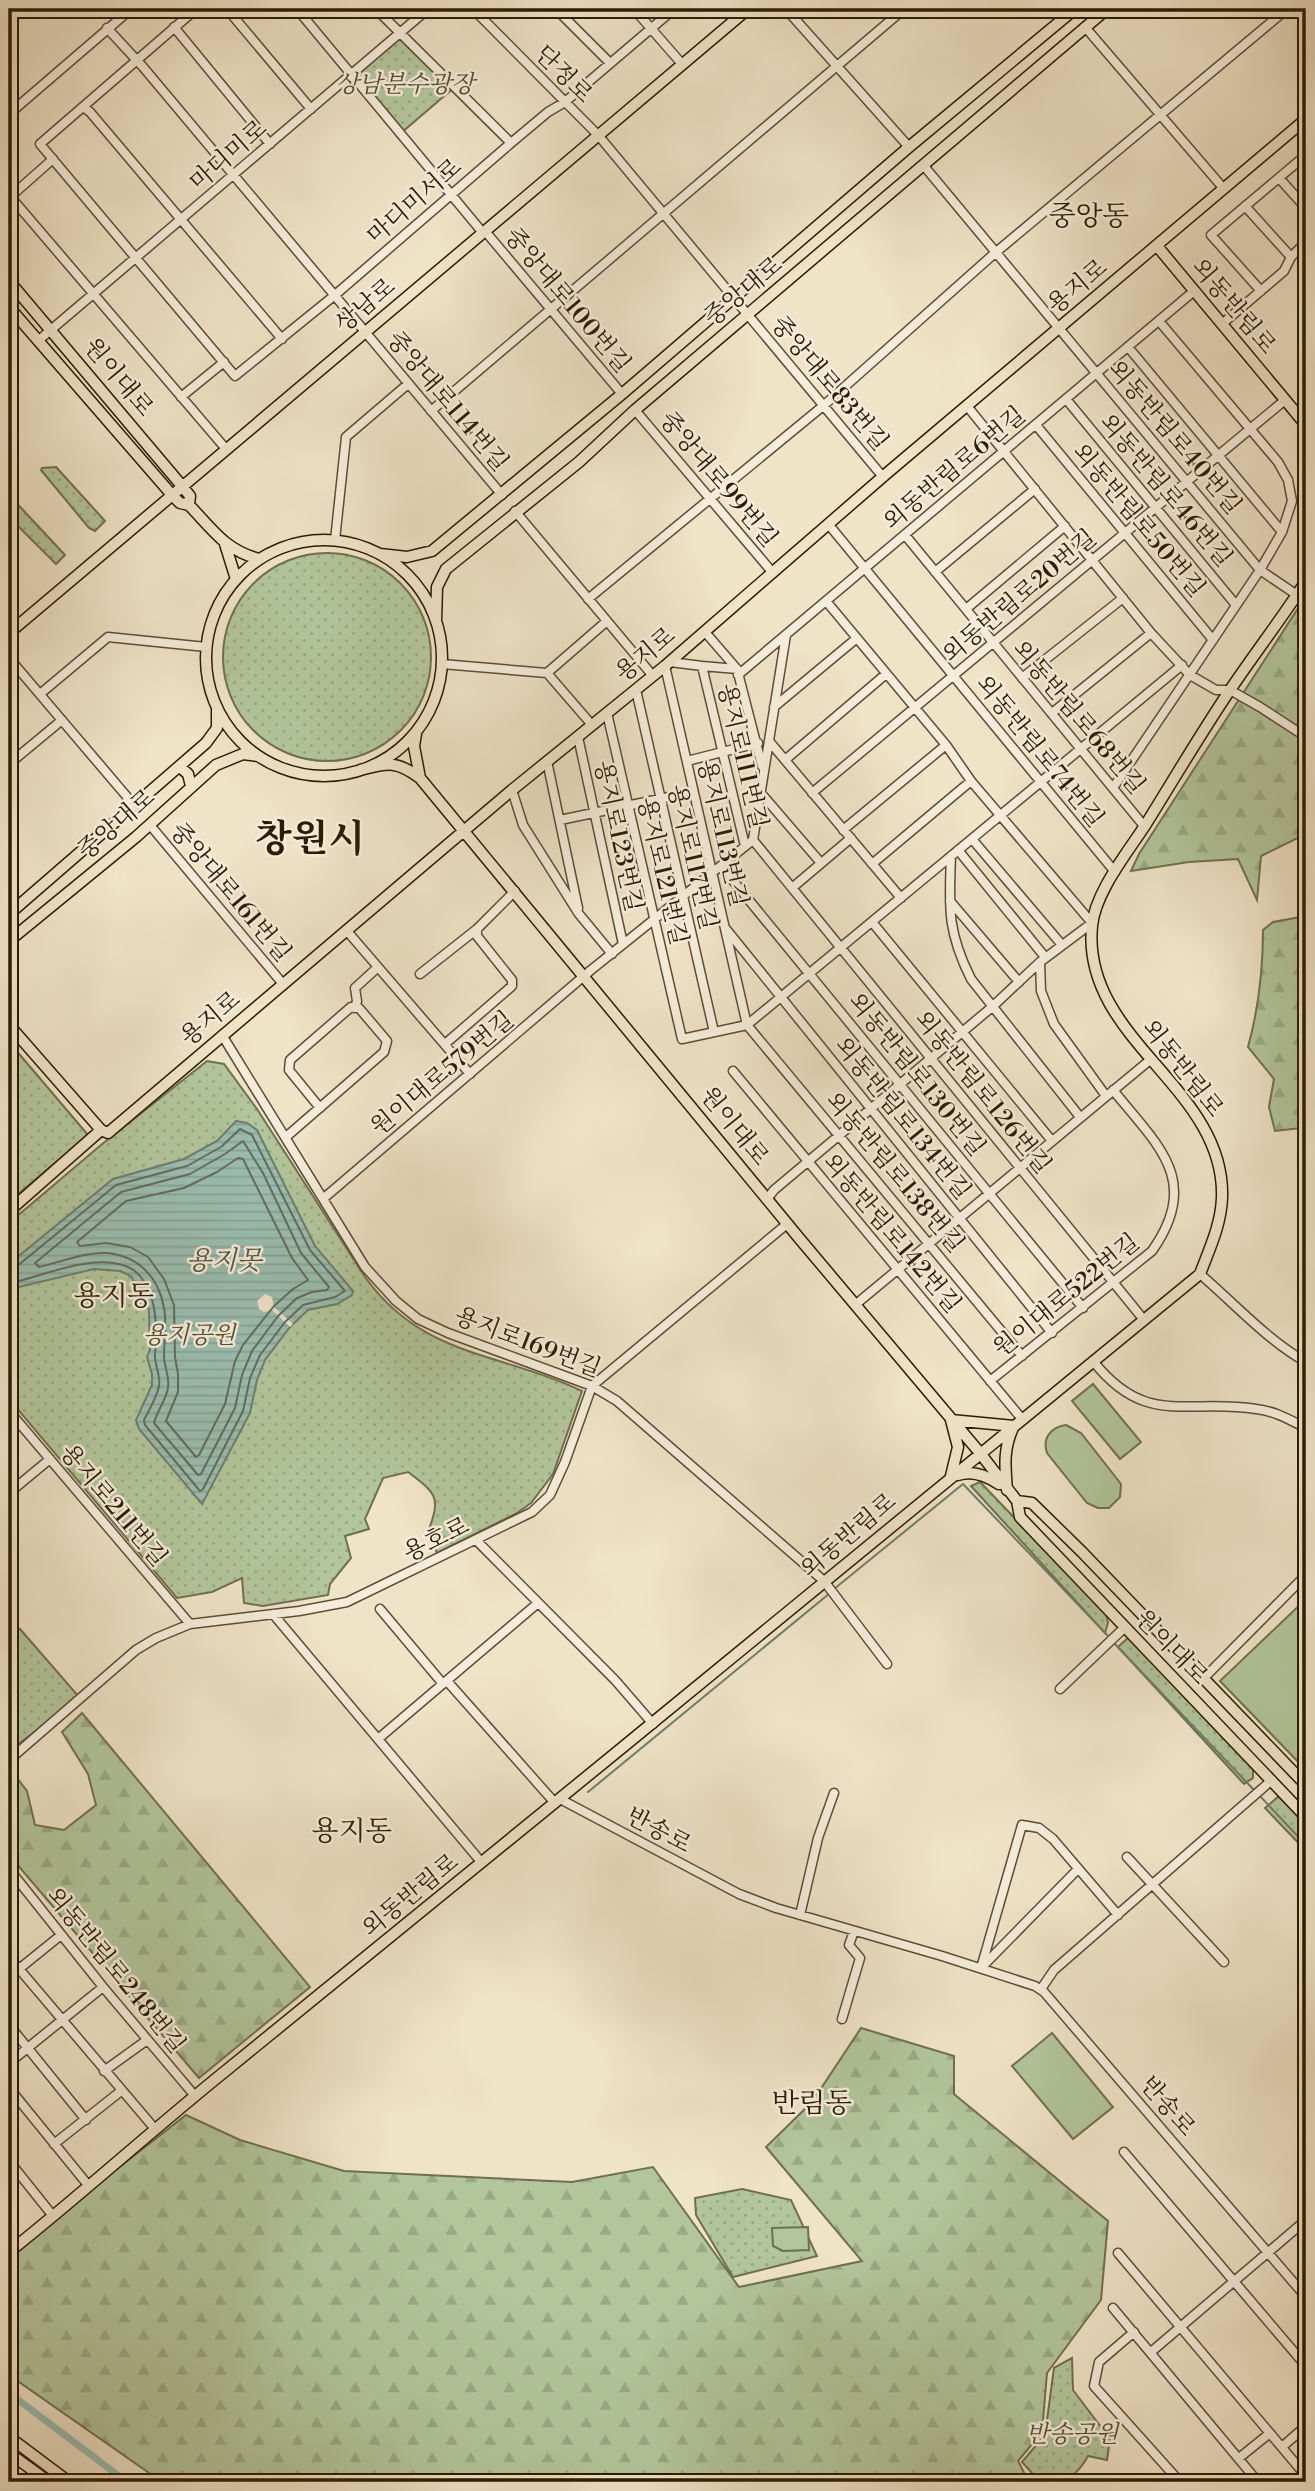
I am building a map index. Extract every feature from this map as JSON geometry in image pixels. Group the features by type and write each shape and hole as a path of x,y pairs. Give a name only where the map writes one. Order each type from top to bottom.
{"main road":[{"name":"상남로","path":"9,633 748,9"},
{"name":"중앙대로","path":"436,621 438,587 446,569 579,462 635,410 1107,9"},
{"name":"중앙대로","path":"380,554 407,557 432,551 622,394 908,147 1073,10"},
{"name":"용지로","path":"9,1212 101,1130 108,1133 512,790 653,676 883,477 1306,119"},
{"name":"외동반림로","path":"1157,246 1306,425"},
{"name":"원이대로","path":"9,281 182,486 190,496 189,505"},
{"name":"원이대로","path":"9,307 172,495 180,503 189,505 225,543 240,554 260,559"},
{"path":"335,540 380,554 402,569 414,582 429,604 441,642 442,664 435,700 416,732 391,755 360,770 334,775 307,775 282,768 258,756 235,735 217,709 208,679 206,647 215,611 236,579 260,559 295,543 335,540"},
{"name":"원이대로","path":"225,543 236,579"},
{"name":"외동반림로","path":"9,2252 195,2096 826,1584 951,1477 1200,1274 1216,1233 1222,1200 1220,1168 1211,1139 1192,1108 1114,1014 1103,994 1094,966 1092,923 1103,893 1115,872 1230,690 1306,581"},
{"name":"중앙대로","path":"9,914 206,743 217,728 217,709"},
{"path":"416,732 414,746 420,778"},
{"name":"중앙대로","path":"9,942 150,825 216,765 243,754 258,756"},
{"name":"원이대로","path":"360,770 393,764 404,766 420,778 787,1224 980,1453 1017,1501 1020,1517 1306,1818"},
{"path":"180,767 188,774 191,786"},
{"path":"9,1026 101,1130"},
{"path":"951,1477 958,1447 951,1420 1018,1422"},
{"path":"1007,1490 1007,1439 1018,1422"},
{"path":"951,1477 967,1471 992,1479 1007,1490"},
{"name":"원이대로","path":"1017,1501 1032,1503 1082,1552 1306,1785"},
{"path":"9,2437 69,2482"},
{"path":"9,2452 44,2481"}],"street":[{"path":"9,114 131,9"},
{"path":"181,397 224,362 40,144 196,9"},
{"path":"227,9 311,109"},
{"name":"중앙대로100번길","path":"297,9 622,394"},
{"path":"376,9 511,143"},
{"name":"마디미로","path":"38,340 428,9"},
{"name":"단정로","path":"473,9 598,135 663,213"},
{"path":"556,9 610,63"},
{"path":"634,9 682,64"},
{"name":"마디미서로","path":"224,362 235,376 282,340 511,143 548,112 565,102 674,9"},
{"path":"786,9 908,147"},
{"path":"431,411 904,9"},
{"path":"588,599 823,406 995,253 1287,9"},
{"path":"174,27 270,144"},
{"path":"1085,27 1224,189"},
{"name":"중앙대로114번길","path":"107,28 502,495"},
{"path":"83,107 90,111 282,340"},
{"path":"1261,291 1211,235 1306,155"},
{"path":"53,159 10,196 226,449"},
{"name":"외동반림로40번길","path":"924,166 1260,570 1297,594"},
{"path":"1279,178 1306,208"},
{"path":"1245,206 1290,257"},
{"name":"중앙대로83번길","path":"663,213 883,477"},
{"path":"1222,324 1284,271 1290,257 1306,242"},
{"name":"외동반림로6번길","path":"738,672 865,569 1194,291"},
{"path":"1114,788 1260,570 1282,532 1292,500 1288,480 1278,462 1159,321"},
{"path":"1128,347 1282,532"},
{"path":"335,540 346,438 408,384"},
{"name":"외동반림로46번길","path":"1066,399 1237,605"},
{"name":"외동반림로20번길","path":"813,793 1285,400"},
{"path":"967,406 1151,633 1190,675 1216,690 1230,690 1306,737"},
{"name":"중앙대로99번길","path":"635,410 773,573"},
{"name":"외동반림로50번길","path":"1036,425 1213,640"},
{"path":"935,572 1035,489"},
{"path":"515,511 653,676"},
{"name":"외동반림로74번길","path":"829,525 1115,872"},
{"path":"966,609 1065,526"},
{"name":"외동반림로68번길","path":"905,535 1144,826"},
{"path":"1022,678 1123,598"},
{"path":"767,1199 992,1007 1042,960 1092,923 971,781 946,745 826,601"},
{"path":"547,673 607,621"},
{"path":"705,632 738,672 764,773"},
{"path":"1052,713 1151,633"},
{"path":"749,843 764,773 786,635"},
{"path":"40,694 108,637 206,647"},
{"path":"774,707 857,638"},
{"path":"9,658 134,805"},
{"path":"442,664 547,673 592,725"},
{"name":"용지로111번길","path":"667,664 702,666 749,843"},
{"name":"용지로113번길","path":"667,664 744,1009"},
{"path":"702,666 738,672"},
{"path":"714,1032 747,1025 1182,666"},
{"path":"785,760 887,674"},
{"name":"용지로117번길","path":"636,690 714,1032"},
{"name":"용지로121번길","path":"607,713 682,1039 714,1032"},
{"path":"9,764 62,720"},
{"name":"용지로123번길","path":"578,737 623,944"},
{"path":"769,741 901,898"},
{"path":"687,761 758,743"},
{"path":"844,830 946,745"},
{"path":"547,761 579,914"},
{"path":"872,864 971,781"},
{"path":"512,790 523,825 579,914 612,954"},
{"path":"560,820 694,792"},
{"path":"760,792 821,863"},
{"name":"중앙대로161번길","path":"150,825 283,984"},
{"path":"792,888 850,838"},
{"path":"972,839 1062,945"},
{"name":"원이대로579번길","path":"324,1198 623,944 749,843"},
{"name":"외동반림로126번길","path":"749,843 792,888 1144,1320"},
{"path":"955,853 950,925 958,955 971,979 992,1007 1080,1117"},
{"path":"955,853 1042,960 1041,991 1054,1024 1105,1096"},
{"name":"외동반림로130번길","path":"721,866 1083,1308"},
{"path":"420,974 477,929 515,891"},
{"path":"950,901 1019,982"},
{"path":"872,922 1052,1141"},
{"name":"외동반림로134번길","path":"725,928 1052,1333"},
{"path":"445,1044 512,986 512,980 477,936 477,929"},
{"path":"347,930 470,1074"},
{"path":"355,1008 355,988 378,967"},
{"path":"286,1137 320,1108 384,1052 387,1041 359,1008 351,1007 290,1060 289,1070 320,1108"},
{"name":"외동반림로138번길","path":"744,1009 747,1025 1022,1356"},
{"name":"용지로169번길","path":"222,1035 378,1284 418,1319 448,1333 592,1386 617,1401 826,1584 887,1664"},
{"path":"855,1304 1150,1060"},
{"name":"외동반림로142번길","path":"733,1071 990,1381 1018,1422"},
{"name":"원이대로522번길","path":"990,1381 1152,1251 1163,1235 1172,1211 1176,1189 1163,1152 1113,1090"},
{"path":"592,1386 787,1224"},
{"path":"1200,1274 1261,1330 1306,1362"},
{"path":"1093,1361 1105,1376 1150,1405 1255,1408 1277,1413 1306,1429"},
{"name":"용호로","path":"9,1760 136,1650 156,1639 190,1624 347,1602 532,1512 550,1495 565,1462 592,1386"},
{"name":"용지로211번길","path":"9,1410 190,1624"},
{"path":"9,1493 50,1459"},
{"path":"477,1541 614,1680 653,1724"},
{"path":"1203,1679 1306,1575"},
{"path":"379,1739 538,1603"},
{"path":"380,1609 445,1683 558,1801"},
{"path":"273,1614 482,1863"},
{"path":"1060,1689 1124,1628"},
{"path":"1041,1989 1054,1970 1272,1780"},
{"path":"800,1915 818,1838 834,1793"},
{"name":"반송로","path":"558,1801 739,1894 1041,1989 1306,2297"},
{"path":"981,1968 1022,1825 1039,1828 1053,1839 1118,1915"},
{"path":"1127,1857 1224,1962"},
{"name":"외동반림로248번길","path":"9,1869 195,2096"},
{"path":"981,1968 1078,1869"},
{"path":"9,1889 18,1881"},
{"path":"842,2019 860,1958 849,1945 854,1931"},
{"path":"19,1969 61,1935"},
{"path":"9,1957 155,2129"},
{"path":"9,2063 103,1987"},
{"path":"9,2025 86,2120"},
{"path":"104,2071 148,2040"},
{"path":"9,2088 88,2185"},
{"path":"54,2144 121,2091"},
{"path":"1124,2152 1306,2366"},
{"path":"9,2161 53,2217"},
{"path":"9,2181 18,2173"},
{"path":"1150,2353 1306,2220"},
{"path":"1118,2253 1306,2476"},
{"path":"1113,2308 1258,2482"},
{"path":"1134,2332 1099,2362 1094,2386 1180,2482"},
{"path":"1282,2447 1306,2426"},
{"path":"1239,2458 1270,2433"}],"green space":[{"name":"상남분수광장","path":"400,33 456,86 401,133 352,74"},
{"path":"56,467 105,521 95,531 89,528 41,470"},
{"path":"9,495 65,555 56,564 16,524 9,526"},
{"path":"327,553 367,561 385,570 401,583 414,599 423,617 431,657 423,697 414,715 401,731 385,744 367,753 327,761 287,753 269,744 253,731 240,715 231,697 223,657 231,617 240,599 253,583 269,570 287,561"},
{"path":"1306,596 1306,834 1261,856 1257,900 1238,859 1189,862 1131,871 1139,854"},
{"path":"1306,916 1306,1125 1275,1131 1269,1107 1274,1079 1248,1047 1260,989 1263,930 1273,922"},
{"path":"9,1042 88,1135 9,1202"},
{"name":"용지공원","path":"207,1061 224,1064 257,1109 365,1277 388,1304 412,1324 438,1338 582,1391 553,1474 531,1503 517,1513 437,1553 428,1532 435,1503 431,1491 408,1472 383,1478 365,1519 369,1529 345,1536 351,1558 330,1584 328,1595 263,1606 244,1603 242,1578 212,1592 177,1598 9,1399 9,1223 101,1145"},
{"path":"1093,1384 1141,1442 1120,1459 1072,1401"},
{"path":"1066,1425 1081,1433 1121,1484 1120,1497 1109,1508 1098,1508 1087,1503 1047,1453 1049,1434"},
{"path":"980,1482 1106,1613 1108,1623 1105,1633 971,1486"},
{"path":"1306,1599 1306,1770 1220,1681"},
{"path":"20,1629 80,1698 9,1751 9,1638"},
{"path":"1129,1637 1253,1764 1253,1778 1244,1784 1118,1647"},
{"path":"82,1713 310,1987 199,2078 9,1855 9,1777 13,1773 27,1791 35,1825 64,1830 96,1805 88,1774 62,1732"},
{"path":"1279,1796 1306,1825 1306,1851 1265,1808"},
{"path":"861,2028 954,2056 954,2094 1108,2221 1101,2300 1047,2373 1042,2432 1018,2461 1029,2482 162,2482 9,2375 9,2260 57,2216 186,2115 240,2140 344,2171 572,2182 653,2167 739,2287 862,2261 766,2147 812,2102"},
{"path":"1052,2033 1113,2107 1073,2139 1012,2066"},
{"path":"742,2189 791,2200 817,2256 733,2277 696,2215 695,2198"},
{"path":"808,2227 809,2250 783,2251 773,2246 772,2228"},
{"name":"반송공원","path":"1072,2358 1073,2390 1110,2439 1107,2460 1088,2456 1069,2477 1040,2482 1022,2462 1045,2435 1054,2368"}],"water":[{"name":"용지못","path":"236,1121 247,1123 257,1130 315,1246 353,1291 352,1295 337,1304 308,1310 290,1327 265,1360 257,1380 250,1413 202,1504 139,1429 136,1420 152,1385 152,1374 147,1357 150,1349 149,1310 131,1276 120,1271 94,1269 15,1288 9,1282 9,1264 113,1179 184,1159 217,1141"}],"pier":[{"path":"265,1294 272,1297 274,1307 293,1324 290,1327 272,1310 264,1312 259,1309 257,1301"}],"waterway":[{"path":"834,1589 963,1484 1110,1638"},
{"path":"588,1792 830,1593"},
{"path":"1113,1642 1254,1790"},
{"path":"1258,1794 1306,1845"},
{"path":"9,2393 127,2482"}],"district":[{"name":"중앙동","path":"1089,215"},
{"name":"창원시","path":"310,838"},
{"name":"용지동","path":"114,1295"},
{"name":"용지동","path":"352,1830"},
{"name":"반림동","path":"812,2102"}]}
